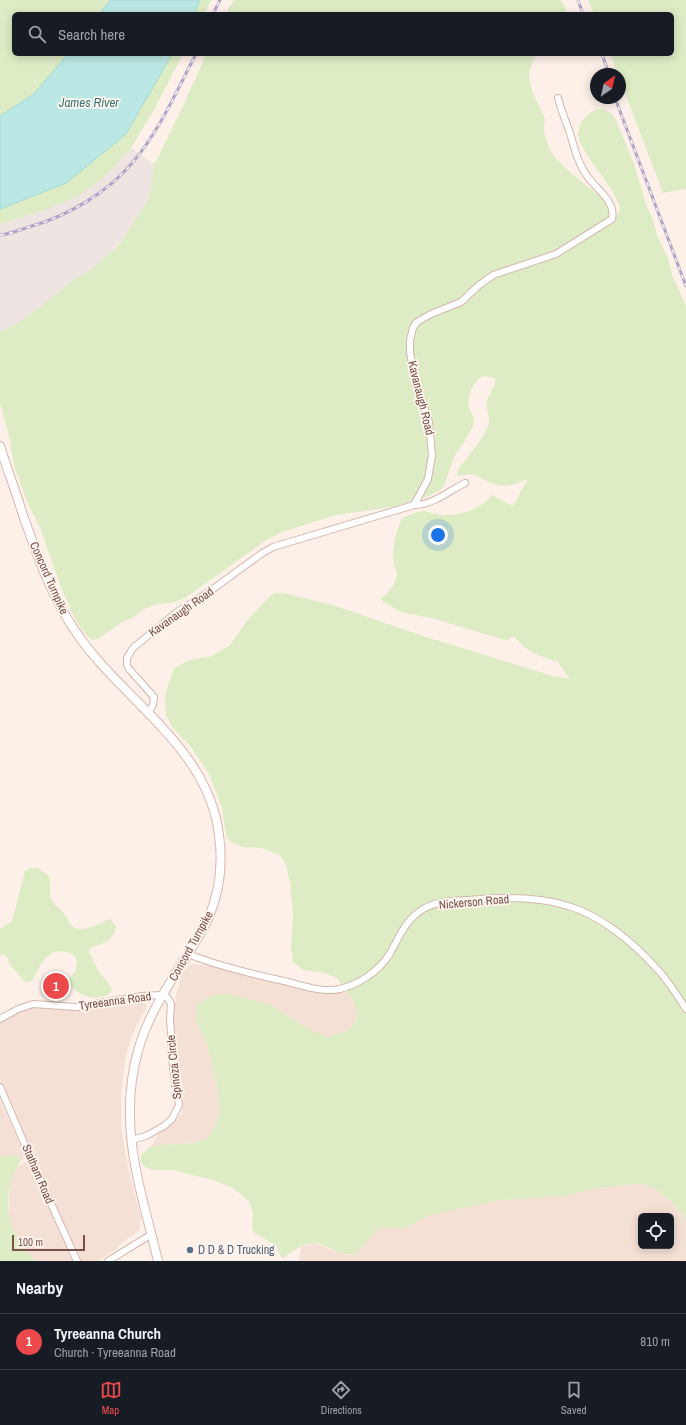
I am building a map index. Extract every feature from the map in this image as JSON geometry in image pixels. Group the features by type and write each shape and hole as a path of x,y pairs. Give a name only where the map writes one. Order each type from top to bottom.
{"street":[{"name":"Kavanaugh Road","path":"148,712 153,705 154,697 129,669 127,665 127,658 133,648 161,624 177,612 213,590 261,554 273,547 414,505 428,479 432,455 429,422 414,376 410,352 410,340 413,328 417,322 431,314 461,302 478,286 493,275 556,254 612,219 613,213 610,202 597,189 582,168 575,153 558,98"},
{"name":"Concord Turnpike","path":"0,446 33,544 59,605 89,651 116,681 148,712 193,764 210,796 218,826 221,862 220,877 217,892 208,919 162,995 144,1031 135,1062 130,1100 133,1160 158,1261"},
{"path":"414,505 430,502 465,483"},
{"name":"Nickerson Road","path":"188,954 264,977 308,987 333,990 356,984 379,967 389,954 408,922 424,908 440,903 496,898 538,900 579,909 618,933 657,968 686,1010"},
{"name":"Tyreeanna Road","path":"0,1019 18,1009 33,1004 76,1007 142,996 162,995"},
{"name":"Spinoza Circle","path":"131,1140 146,1136 164,1126 172,1119 179,1105 172,1067 170,1018 171,1004 167,997 162,995"},
{"name":"Statham Road","path":"0,1087 77,1261"},
{"path":"108,1261 152,1234"}],"shaded area":[{"path":"131,148 154,164 149,198 124,238 105,259 88,272 72,281 39,308 16,324 0,332 0,224 45,210 125,155"},
{"path":"192,964 213,966 290,986 324,993 347,992 353,1000 357,1014 356,1021 348,1031 328,1037 308,1029 271,1005 229,994 195,1019 207,1044 217,1086 220,1113 208,1138 194,1143 151,1146 160,1131 176,1121 182,1113 181,1088 173,1024 176,994 183,970"},
{"path":"130,999 140,1000 147,1007 136,1026 126,1054 121,1095 121,1124 126,1157 141,1217 139,1231 118,1246 118,1248 98,1261 82,1261 33,1158 9,1098 0,1080 0,1023 25,1009 32,1007 72,1010"},
{"path":"0,1100 26,1157 20,1161 17,1155 0,1156"},
{"path":"27,1161 74,1261 36,1261 29,1254 13,1230 9,1216 11,1180 17,1167"},
{"path":"640,1184 654,1188 670,1200 686,1219 686,1261 299,1261 301,1247 314,1243 347,1255 355,1255 377,1228 405,1228 429,1215 500,1200 564,1196 597,1188"}],"green space":[{"path":"0,0 110,0 101,12 12,12 12,56 66,56 34,94 0,116"},
{"path":"200,0 212,0 205,12 195,12"},
{"path":"234,0 561,0 567,12 226,12"},
{"path":"588,0 686,0 686,189 663,193 626,96 626,68 616,68 611,56 674,56 674,12 593,12"},
{"path":"171,56 182,56 155,108 131,148 103,178 78,196 45,210 0,224 0,209 66,183 126,134"},
{"path":"205,56 536,56 532,63 529,79 533,94 545,118 544,129 550,149 560,163 575,177 600,196 610,214 613,215 616,215 619,212 619,205 615,196 583,148 578,136 578,131 583,120 596,109 608,112 616,120 634,164 657,235 668,258 672,274 686,307 686,1219 670,1200 654,1188 640,1184 597,1188 564,1196 500,1200 430,1215 405,1228 378,1228 355,1255 349,1255 320,1244 311,1243 298,1248 283,1258 278,1253 277,1246 254,1233 252,1228 253,1214 249,1201 233,1188 213,1180 173,1170 152,1170 145,1167 141,1162 141,1155 151,1146 194,1143 208,1138 220,1114 217,1086 207,1044 195,1019 197,1006 201,1001 214,995 229,994 271,1005 308,1029 328,1037 348,1031 356,1021 357,1014 353,1000 337,978 324,973 303,970 293,962 291,948 293,916 290,882 285,862 281,856 262,848 242,847 229,841 226,835 222,808 210,776 191,747 172,727 166,715 165,695 174,668 190,660 212,656 230,645 246,622 269,597 275,593 283,593 333,605 423,636 553,676 570,679 558,662 534,653 524,647 514,636 508,640 501,639 435,619 401,612 383,602 381,599 392,587 397,577 394,564 394,546 396,534 402,518 423,511 443,515 459,514 480,505 492,495 513,506 527,480 503,486 492,484 472,474 458,476 458,470 480,441 489,423 487,404 488,398 495,385 495,378 484,376 478,379 470,391 468,405 474,419 473,426 454,457 444,486 439,491 426,497 392,507 336,515 282,532 265,541 185,598 171,603 158,604 144,609 134,617 121,623 98,639 92,640 82,630 72,613 61,587 40,528 25,497 14,465 8,431 0,403 0,332 16,324 39,308 72,281 88,272 115,249 124,238 149,198 154,164 159,157"},
{"path":"31,868 38,868 49,876 50,895 52,900 63,912 72,926 86,929 110,919 116,926 113,935 107,941 90,948 89,952 99,972 112,990 108,995 96,998 91,997 83,995 70,986 69,979 76,968 77,960 71,954 66,952 57,951 50,954 41,964 33,980 26,983 10,965 6,955 0,956 0,929 12,921 25,871"},
{"path":"17,1155 20,1161 12,1178 8,1204 9,1214 16,1234 36,1261 0,1261 0,1156"}],"water":[{"path":"110,0 200,0 195,12 101,12"},
{"name":"James River","path":"66,56 171,56 126,134 66,183 0,209 0,116 34,94"}],"railway":[{"path":"214,12 220,0"},
{"path":"578,0 582,12"},
{"path":"0,235 8,234 46,221 74,209 100,193 123,173 152,137 168,110 195,56"},
{"path":"603,56 607,68"},
{"path":"617,104 686,286"}],"place":[{"name":"Tyreeanna Church","path":"56,986"},
{"name":"D D & D Trucking","path":"190,1250"}]}
